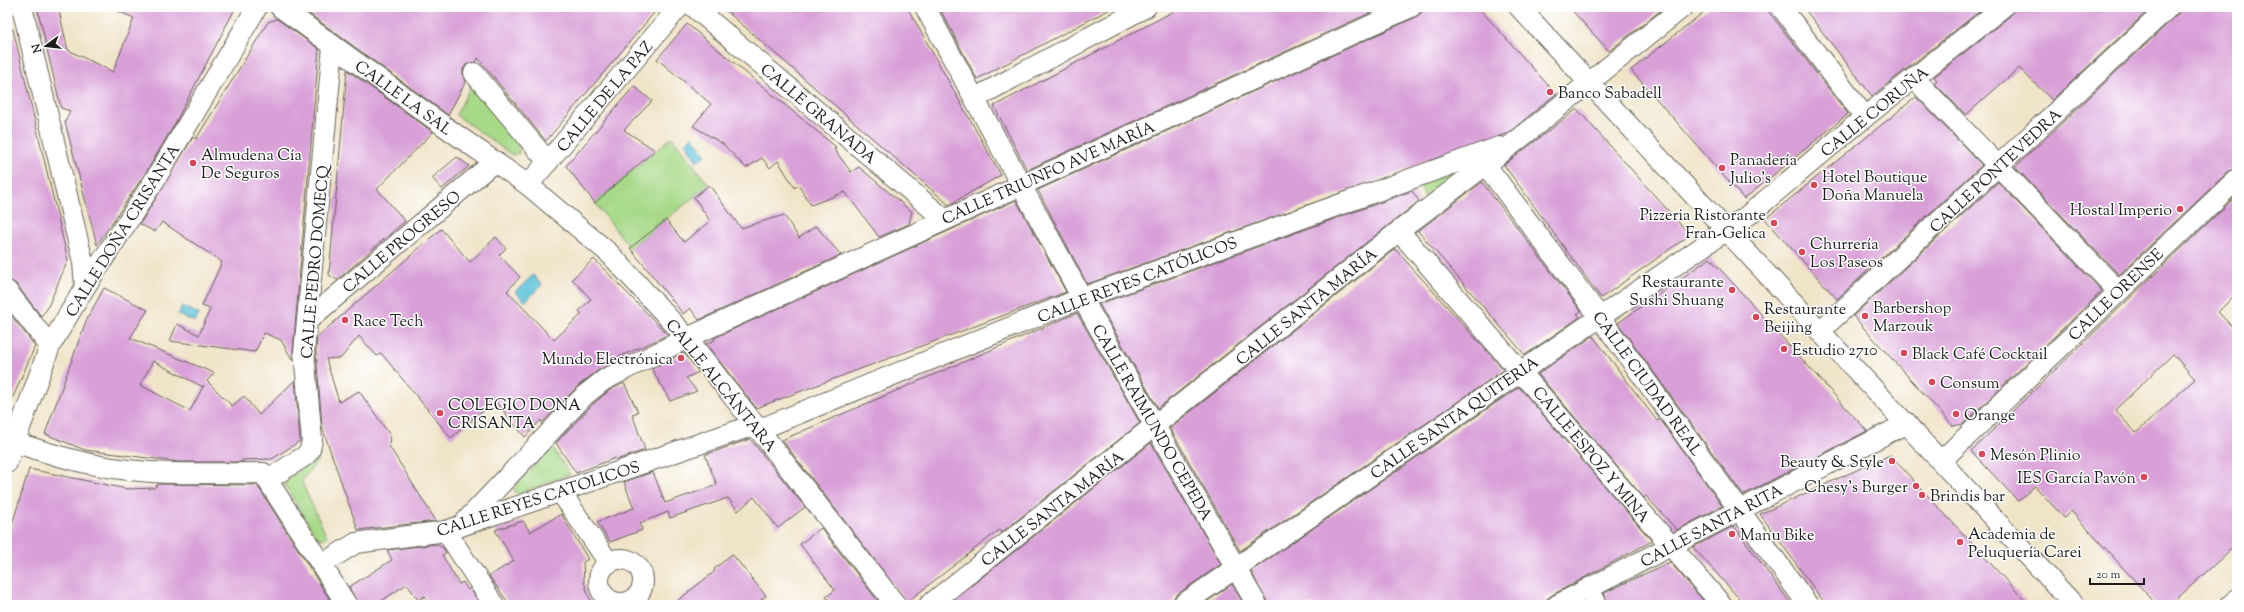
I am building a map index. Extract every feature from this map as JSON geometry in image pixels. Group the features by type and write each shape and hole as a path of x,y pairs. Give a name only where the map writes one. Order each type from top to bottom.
{"street":[{"name":"CALLE DOÑA CRISANTA","path":"7,463 13,438 50,346 85,287 156,178 257,7"},
{"name":"CALLE LA SAL","path":"280,7 528,185"},
{"name":"CALLE DE LA PAZ","path":"528,185 679,7"},
{"name":"CALLE GRANADA","path":"694,7 944,219"},
{"name":"CALLE RAIMUNDO CEPEDA","path":"925,7 1082,298 1257,605"},
{"path":"975,98 1146,7"},
{"name":"CALLE TRIUNFO AVE MARÍA","path":"454,528 589,391 604,380 687,338 944,219 1411,7"},
{"path":"1519,7 1727,229 1820,332 1942,460 2074,605"},
{"name":"CALLE SANTA MARÍA","path":"929,605 1155,427 1399,231 1519,139 1683,7"},
{"path":"1781,7 1865,117"},
{"name":"CALLE CORUÑA","path":"1727,229 1747,216 1865,117 2003,7"},
{"name":"CALLE PONTEVEDRA","path":"1820,332 2169,7"},
{"path":"18,10 84,262 85,287"},
{"name":"CALLE PEDRO DOMECQ","path":"265,476 305,456 310,450 312,440 304,352 333,46"},
{"path":"474,73 548,162"},
{"path":"1914,78 2000,166 2118,291"},
{"name":"CALLE REYES CATÓLICOS","path":"756,428 1082,298 1519,139"},
{"name":"CALLE PROGRESO","path":"307,321 495,161"},
{"name":"CALLE CIUDAD REAL","path":"1485,164 1599,316 1808,605"},
{"name":"CALLE ORENSE","path":"1942,460 2237,179"},
{"name":"CALLE ALCÁNTARA","path":"528,185 610,254 687,338 896,605"},
{"name":"CALLE SANTA QUITERIA","path":"1182,605 1520,370 1727,229"},
{"name":"CALLE ESPOZ Y MINA","path":"1399,231 1520,370 1670,547 1722,605"},
{"path":"7,291 50,346"},
{"name":"CALLE SANTA RITA","path":"1557,605 1593,596 1670,547 1738,510 1907,423"},
{"name":"CALLE REYES CATOLICOS","path":"322,564 356,544 454,528 560,491 756,428"},
{"path":"13,438 94,465 113,468 168,474 265,476 347,605"},
{"path":"560,491 609,563"},
{"path":"454,528 494,605"},
{"path":"622,559 634,564 642,574 643,581 633,602 614,602 608,599 600,588 600,574 609,563 622,559"},
{"path":"2230,605 2237,599"}],"green space":[{"path":"472,84 519,146 519,153 512,155 456,115"},
{"path":"672,137 709,185 630,248 595,203"},
{"path":"1476,162 1428,202 1418,184"},
{"path":"552,447 570,474 520,494 515,492 514,487"},
{"path":"315,458 318,460 303,479 302,483 327,537 322,539 316,536 285,485 293,475"}],"water":[{"path":"692,136 706,155 697,161 685,143"},
{"path":"533,275 542,285 525,302 515,292"},
{"path":"182,306 199,314 195,322 178,315"}],"building":[{"path":"37,7 58,7 68,50 113,72 134,18 108,7 236,7 173,127 146,172 97,245 65,122 70,111 61,108"},
{"path":"300,7 659,7 546,141 478,58 476,62 467,64 463,69 463,75 466,81 448,115"},
{"path":"722,7 907,7 1001,175 949,205"},
{"path":"939,7 1114,7 977,79"},
{"path":"1182,7 1383,7 1027,170 994,106"},
{"path":"1422,7 1478,7 1556,94 1508,133 1087,284 1038,190 1416,17 1421,13"},
{"path":"1569,7 1665,7 1609,51"},
{"path":"1710,7 1765,7 1848,114 1744,199 1631,70"},
{"path":"1803,7 1985,7 1872,96"},
{"path":"2014,7 2152,7 2052,100 2019,68 1966,115 1934,83 1937,80 1934,77 2010,16"},
{"path":"2180,7 2237,7 2237,168 2229,171 2119,275 2015,167 2177,15"},
{"path":"277,19 319,49 293,361 281,340 264,333 255,352 170,341 177,324 199,335 210,309 202,306 222,262 162,222 155,232 140,224 193,137 196,139 268,22"},
{"path":"687,24 836,147 834,149 851,172 859,167 912,212 909,224 879,237 845,192 811,205 798,185 795,188 778,161 770,168 762,158 746,168 723,144 693,126 711,104 657,59"},
{"path":"13,29 68,260 47,309 41,316 16,284 7,280 7,30"},
{"path":"347,70 433,132 377,189 405,221 337,280 329,275"},
{"path":"634,86 652,101 624,130 655,150 595,203 566,166"},
{"path":"1916,97 1982,165 1837,299 1765,219"},
{"path":"1577,109 1690,235 1601,298 1504,165"},
{"path":"457,157 469,166 442,189 432,178"},
{"path":"1482,182 1581,311 1577,314 1580,317 1525,355 1418,231"},
{"path":"1998,182 2102,291 1963,424 1953,426 1853,316"},
{"path":"709,185 741,228 784,215 799,238 816,226 841,255 699,320 690,308 683,314 630,248 666,220 684,242 710,221 694,197"},
{"path":"1412,191 1419,201 1158,408 1099,304"},
{"path":"2237,195 2237,293 2218,312 2237,332 2237,544 2170,605 2157,605 2071,511 2064,518 2035,486 2018,501 1971,451","holes":["2173,354 2195,379 2136,433 2115,410"]},
{"path":"1016,200 1066,292 756,408 706,344 715,340 714,338"},
{"path":"441,229 470,262 496,237 506,248 499,255 520,277 507,291 554,340 582,314 579,311 591,299 572,279 594,259 668,335 612,360 614,362 597,371 578,386 542,423 541,420 525,437 495,401 451,438 381,353 377,356 359,336 341,358 326,359 339,402 359,391 390,435 389,446 436,521 358,530 322,427 316,352 317,337"},
{"path":"1395,249 1504,370 1240,551 1170,428"},
{"path":"1710,258 1867,431 1743,495 1618,323"},
{"path":"104,288 148,310 130,338 214,373 207,381 232,406 244,396 259,415 295,380 300,441 272,459 242,460 243,462 179,462 85,450 45,434 86,321","holes":["153,361 203,387 190,411 140,385"]},
{"path":"7,310 35,346 7,411"},
{"path":"1077,313 1140,423 1001,533 999,530 907,602 782,440"},
{"path":"1593,336 1657,421 1660,419 1722,506 1677,530 1646,496 1644,498 1538,374"},
{"path":"682,353 685,354 699,372 686,378 697,391 670,401 652,369"},
{"path":"624,383 638,412 632,414 645,450 616,460 615,458 576,473 556,443 593,404 610,390"},
{"path":"1519,387 1652,541 1552,595 1547,599 1546,605 1268,605 1251,571"},
{"path":"750,439 805,507 778,528 754,497 738,511 728,498 670,518 668,512 640,523 642,530 610,542 597,522 634,508 624,482 653,472 665,503 717,485 705,455"},
{"path":"1151,443 1221,564 1175,596 1171,605 947,605"},
{"path":"1890,455 2029,605 1826,605 1760,514"},
{"path":"29,469 127,489 154,488 158,484 257,485 333,605 7,605 7,541"},
{"path":"561,514 588,559 583,562 584,581 588,595 594,605 510,605 489,576 514,561 495,530 523,521 530,532"},
{"path":"1734,526 1792,605 1745,605 1693,547"},
{"path":"821,528 881,605 833,605 826,597 835,590 800,544"},
{"path":"436,544 444,549 446,553 442,555 459,584 463,582 468,590 470,588 479,602 477,605 430,605 425,596 418,600 407,584 375,605 358,605 349,587 392,560 387,550"},
{"path":"732,554 766,596 754,605 672,605 715,571 714,569"},
{"path":"1670,562 1707,605 1608,605 1604,593"},
{"path":"1232,584 1244,605 1202,605"}],"place":[{"name":"Banco Sabadell","path":"1550,92"},
{"name":"Almudena Cía De Seguros","path":"193,163"},
{"name":"Panadería Julio's","path":"1722,168"},
{"name":"Hotel Boutique Doña Manuela","path":"1814,185"},
{"name":"Hostal Imperio","path":"2180,209"},
{"name":"Pizzeria Ristorante Fran-Gelica","path":"1774,223"},
{"name":"Churrería Los Paseos","path":"1802,252"},
{"name":"Restaurante Sushi Shuang","path":"1732,290"},
{"name":"Barbershop Marzouk","path":"1865,316"},
{"name":"Restaurante Beijing","path":"1756,317"},
{"name":"Race Tech","path":"345,320"},
{"name":"Estudio 2710","path":"1784,349"},
{"name":"Black Café Cocktail","path":"1904,353"},
{"name":"Mundo Electrónica","path":"681,358"},
{"name":"Consum","path":"1932,382"},
{"name":"COLEGIO DONA CRISANTA","path":"440,413"},
{"name":"Orange","path":"1956,414"},
{"name":"Mesón Plinio","path":"1982,454"},
{"name":"Beauty & Style","path":"1892,461"},
{"name":"IES García Pavón","path":"2144,477"},
{"name":"Chesy's Burger","path":"1916,486"},
{"name":"Brindis bar","path":"1922,495"},
{"name":"Manu Bike","path":"1732,534"},
{"name":"Academia de Peluquería Carei","path":"1960,542"}]}
